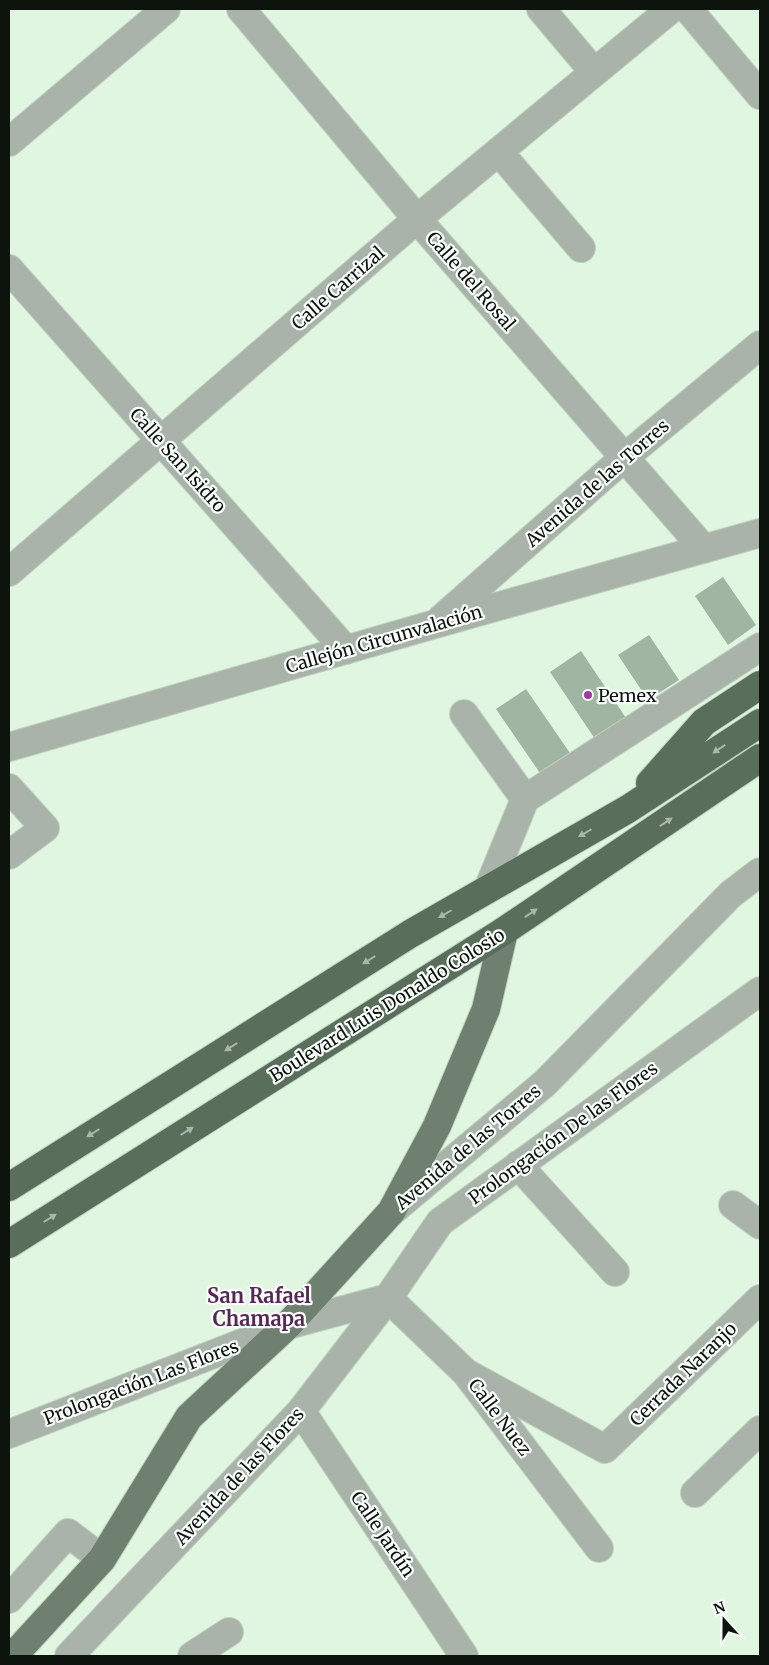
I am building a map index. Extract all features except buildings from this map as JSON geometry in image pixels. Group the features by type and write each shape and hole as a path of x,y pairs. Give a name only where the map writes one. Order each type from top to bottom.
{"highway":[{"path":"628,809 704,722 760,685"},
{"path":"9,1187 410,934 628,809 760,723"},
{"name":"Boulevard Luis Donaldo Colosio","path":"9,1244 504,931 760,758"}],"main road":[{"name":"Avenida de las Torres","path":"391,1212 437,1126 486,1008 504,931"},
{"path":"13,1656 102,1559 189,1418 288,1325 391,1212"}],"street":[{"path":"9,142 166,9"},
{"name":"Calle del Rosal","path":"241,9 417,219 704,549"},
{"path":"541,9 594,72"},
{"name":"Calle Carrizal","path":"9,572 417,219 671,9"},
{"path":"688,9 760,95"},
{"path":"499,152 581,248"},
{"name":"Calle San Isidro","path":"9,269 346,650"},
{"name":"Avenida de las Torres","path":"435,624 625,457 760,344"},
{"name":"Callejón Circunvalación","path":"9,747 435,624 760,533"},
{"path":"488,889 525,799 760,647"},
{"path":"695,689 704,722"},
{"path":"464,714 525,799"},
{"path":"9,788 46,828 9,855"},
{"name":"Avenida de las Torres","path":"391,1212 545,1083 732,894 760,872"},
{"name":"Prolongación De las Flores","path":"388,1298 440,1222 760,991"},
{"path":"518,1165 615,1272"},
{"path":"733,1205 760,1225"},
{"name":"Prolongación Las Flores","path":"9,1434 288,1325 388,1298"},
{"name":"Calle Nuez","path":"388,1298 466,1373 599,1548"},
{"name":"Avenida de las Flores","path":"79,1652 301,1411 388,1298"},
{"name":"Cerrada Naranjo","path":"466,1373 605,1449 760,1299"},
{"name":"Calle Jardín","path":"301,1411 464,1656"},
{"path":"695,1494 760,1430"},
{"path":"9,1599 68,1533 102,1559"},
{"path":"192,1656 229,1632"}],"place":[{"name":"Pemex","path":"588,695"}],"district":[{"name":"San Rafael Chamapa","path":"259,1306"}]}
